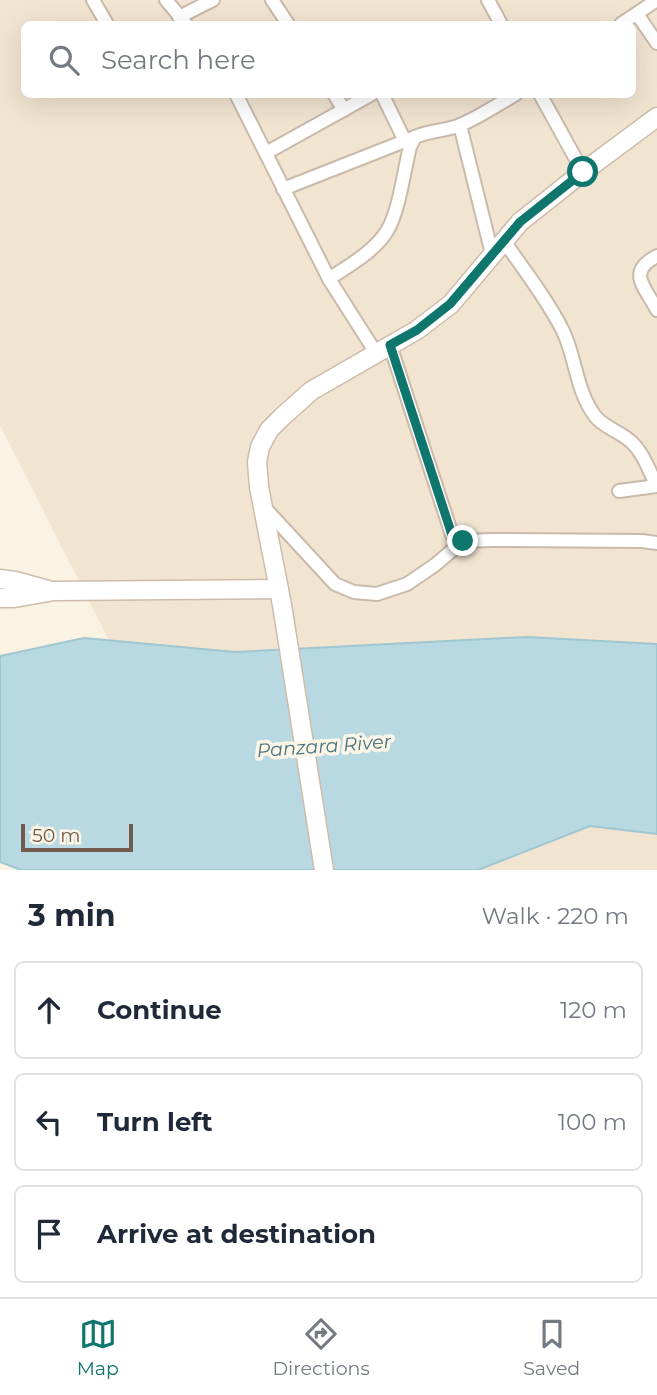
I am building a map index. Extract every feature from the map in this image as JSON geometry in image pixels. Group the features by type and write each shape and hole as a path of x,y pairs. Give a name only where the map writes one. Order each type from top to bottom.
{"street":[{"path":"93,0 105,21"},
{"path":"166,0 183,21 213,0"},
{"path":"272,0 286,21"},
{"path":"488,0 499,21"},
{"path":"626,21 657,0"},
{"path":"637,14 657,43"},
{"path":"238,98 329,279 383,349 452,535 463,541 657,543"},
{"path":"336,98 344,110"},
{"path":"266,153 365,98"},
{"path":"329,279 369,251 386,232 393,217 410,139 384,98"},
{"path":"283,189 424,133 444,131 460,125 509,98"},
{"path":"542,98 583,172"},
{"path":"324,870 280,597 262,505 257,462 260,447 269,430 311,391 417,330 450,304 520,222 657,117"},
{"path":"460,125 498,248 552,311 571,350 581,388 595,416 601,423 632,442 639,450 657,486 620,491"},
{"path":"657,256 639,270 639,277 657,310"},
{"path":"262,505 335,584 354,592 377,594 407,584 463,541"},
{"path":"0,579 54,591"},
{"path":"0,598 54,591 280,597"}],"shaded area":[{"path":"0,0 657,0 657,870 225,870 0,425"}],"water":[{"name":"Panzara River","path":"527,637 657,644 657,834 590,826 478,870 21,870 0,862 0,656 84,638 235,652"}],"route":[{"path":"463,541 452,535 390,345 417,330 450,304 520,222 583,172"}]}
